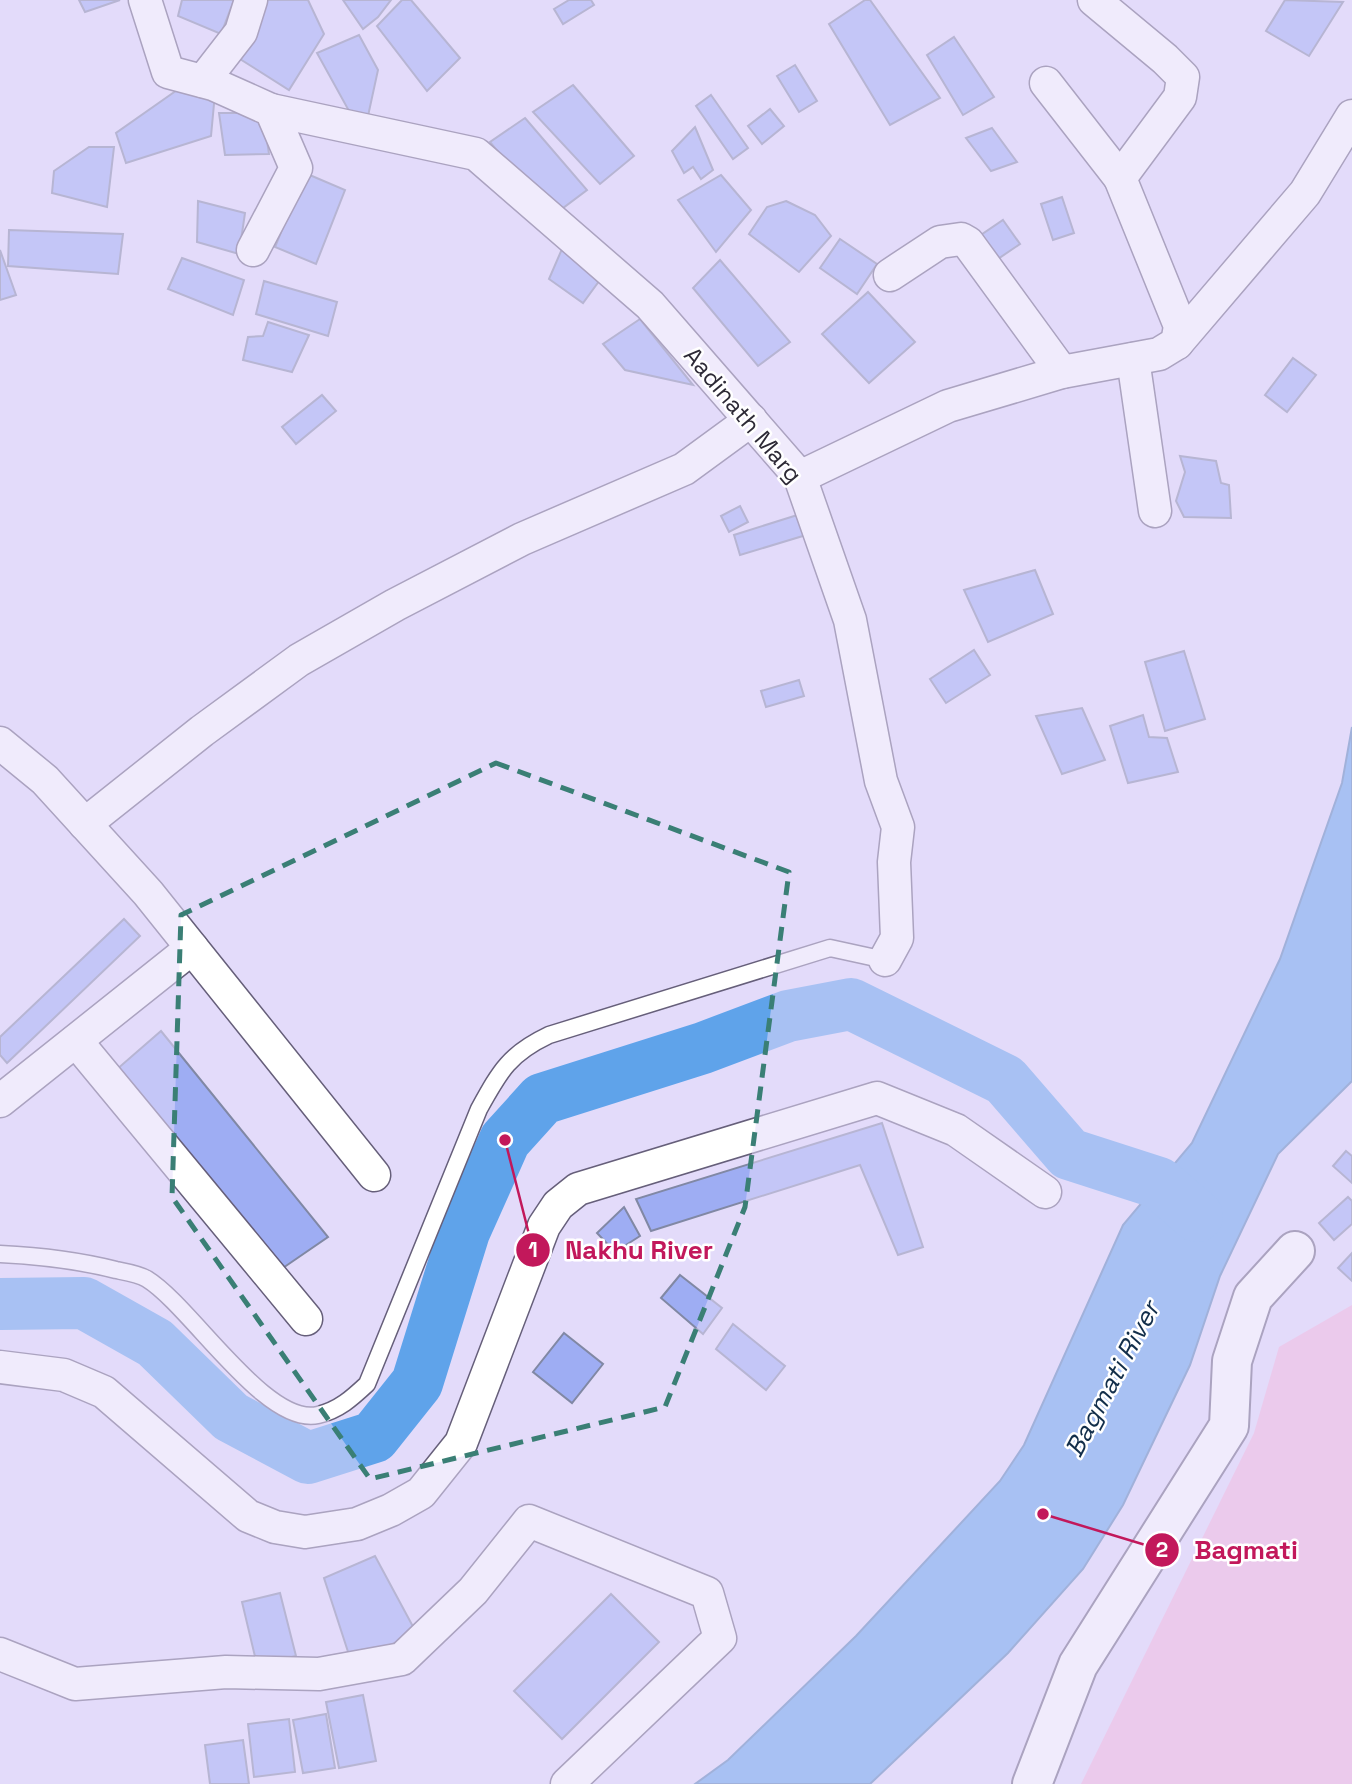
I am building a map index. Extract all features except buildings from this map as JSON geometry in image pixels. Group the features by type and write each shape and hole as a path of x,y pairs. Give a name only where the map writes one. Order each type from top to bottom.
{"street":[{"path":"145,0 169,72 208,82 242,32 251,0"},
{"path":"1094,0 1166,59 1183,77 1180,97 1121,178"},
{"name":"Aadinath Marg","path":"208,82 271,110 476,154 650,305 800,477 850,620 881,781 898,827 894,862 897,938 885,960"},
{"path":"1046,83 1121,178 1180,326 1177,343"},
{"path":"253,250 296,168 271,110"},
{"path":"800,477 948,406 1062,372 1160,354 1177,343 1305,193 1352,116"},
{"path":"890,275 940,242 961,239 968,243 1062,372"},
{"path":"1133,359 1156,511"},
{"path":"85,824 202,731 299,660 395,605 522,538 684,469 751,420"},
{"path":"0,743 45,780 148,893 374,1175"},
{"path":"0,1101 192,948"},
{"path":"76,1041 306,1319"},
{"path":"0,1367 64,1375 104,1392 248,1516 275,1527 305,1532 357,1524 391,1510 421,1493 461,1443 544,1226 558,1205 578,1189 877,1098 957,1130 1045,1192"},
{"path":"1032,1784 1078,1665 1229,1426 1232,1361 1253,1297 1295,1251"},
{"path":"0,1654 75,1684 226,1672 319,1674 402,1659 473,1591 529,1521 707,1593 720,1638 567,1784"}],"lane":[{"path":"0,1254 57,1257 145,1277 168,1296 261,1393 292,1412 316,1416 344,1405 367,1384 479,1109 500,1071 521,1048 549,1035 830,948 885,960"}],"highlighted area":[{"path":"496,763 789,872 745,1207 665,1407 370,1479 172,1197 181,915"}],"shaded area":[{"path":"1352,1305 1352,1784 1081,1784 1254,1433 1279,1347"}],"water":[{"name":"Bagmati River","path":"1352,727 1352,1081 1278,1154 1220,1276 1190,1365 1123,1505 1083,1569 1008,1653 870,1784 695,1784 728,1760 856,1636 1000,1481 1024,1445 1123,1225 1192,1143 1280,959 1342,783"}],"waterway":[{"path":"0,1304 84,1303 155,1343 231,1417 308,1458 374,1437 417,1383 464,1232 505,1140 542,1099 703,1048 788,1016 851,1004 1005,1080 1069,1154 1159,1183 1197,1216"}],"place":[{"name":"Nakhu River","path":"505,1140"},
{"name":"Bagmati","path":"1043,1514"}]}
